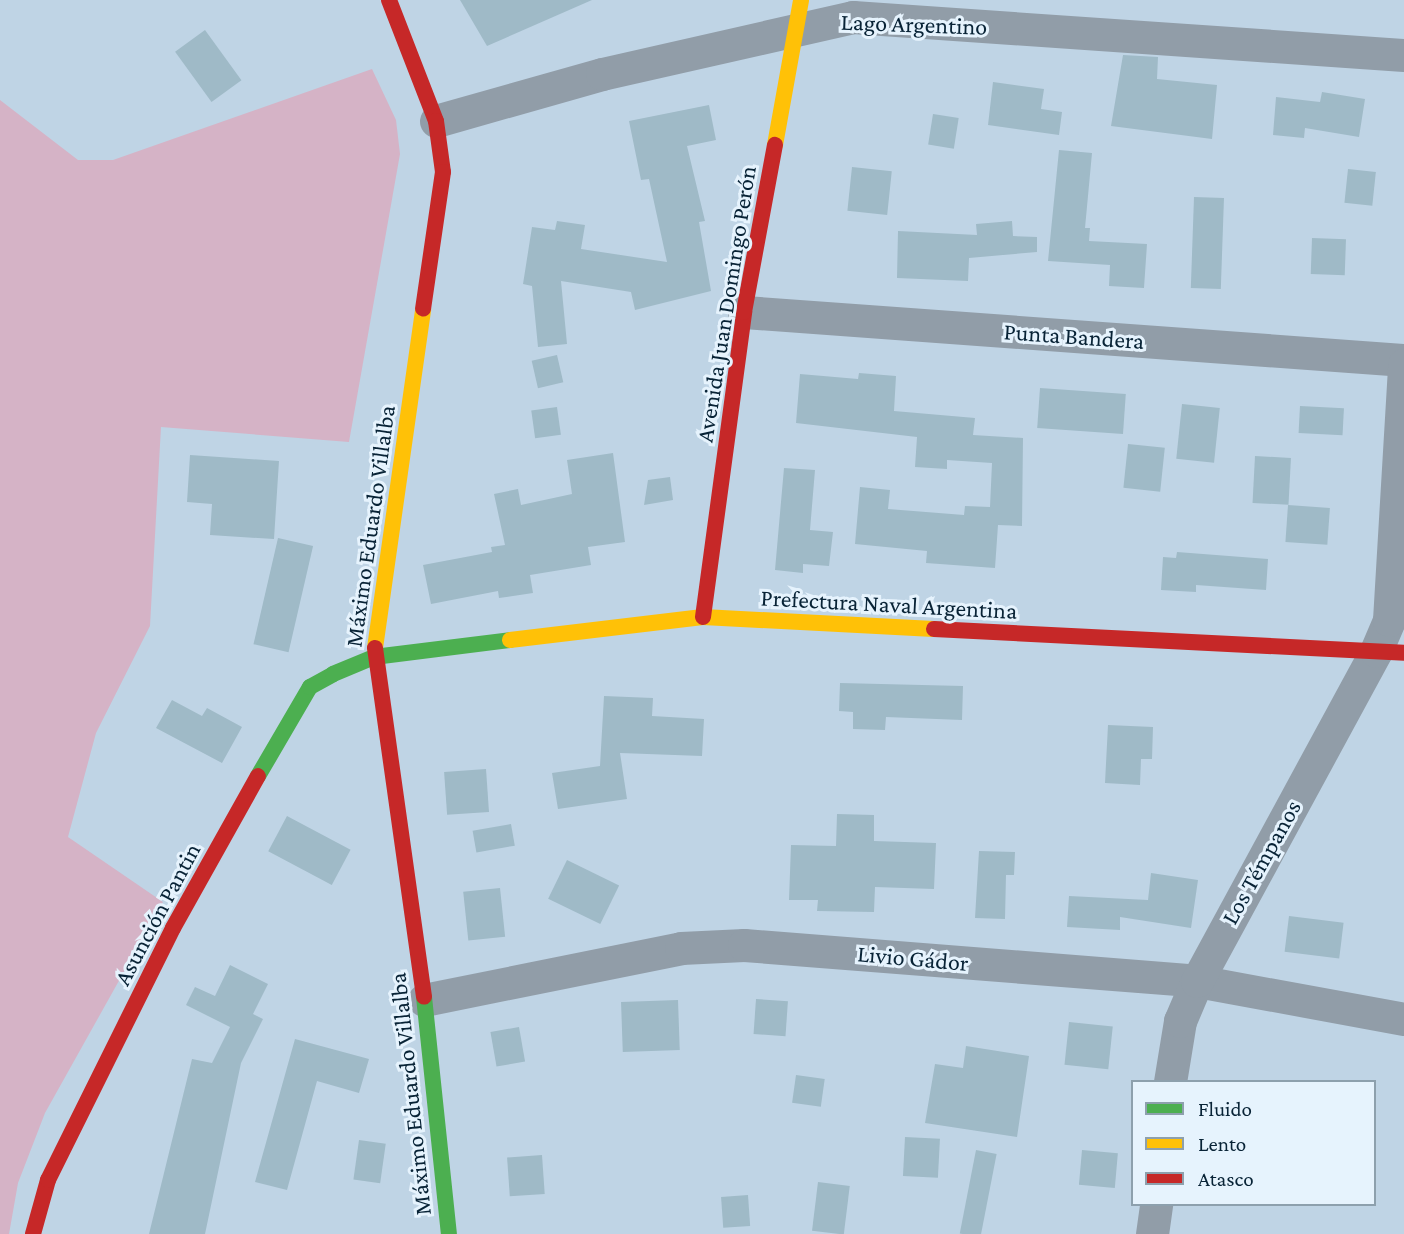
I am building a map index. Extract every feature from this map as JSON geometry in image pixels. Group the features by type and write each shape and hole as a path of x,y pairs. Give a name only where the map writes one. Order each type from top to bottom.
{"street":[{"name":"Máximo Eduardo Villalba","path":"389,0 436,121 443,172 374,657 424,1000 449,1234"},
{"name":"Lago Argentino","path":"436,121 799,13 1404,55"},
{"name":"Avenida Juan Domingo Perón","path":"703,617 744,313 799,13"},
{"name":"Punta Bandera","path":"744,313 1404,362"},
{"name":"Los Témpanos","path":"1170,1080 1180,1021 1197,981 1390,652 1389,620 1404,362"},
{"name":"Prefectura Naval Argentina","path":"374,657 703,617 1390,652"},
{"name":"Asunción Pantin","path":"33,1234 48,1180 173,928 299,702 310,687 374,657"},
{"name":"Livio Gádor","path":"424,1000 681,948 744,945 1197,981 1404,1019"},
{"path":"1152,1234 1156,1206"}],"shaded area":[{"path":"372,69 396,120 400,154 349,442 161,427 150,626 96,733 68,837 163,902 45,1113 18,1183 9,1234 0,1234 0,100 78,160 113,160"}],"building":[{"path":"460,0 592,0 487,46"},
{"path":"205,30 241,80 212,102 175,52"},
{"path":"1123,55 1158,57 1157,79 1217,85 1212,139 1111,126"},
{"path":"993,82 1044,89 1041,109 1062,112 1059,135 988,125"},
{"path":"1322,92 1365,99 1359,137 1305,128 1304,138 1273,135 1276,97 1320,102"},
{"path":"709,105 716,140 687,146 705,221 699,222 711,291 635,310 631,292 561,281 567,344 538,347 532,286 523,284 532,227 555,230 557,221 585,225 581,249 667,262 649,179 641,180 629,121"},
{"path":"933,114 959,118 954,149 928,145"},
{"path":"1059,150 1092,153 1085,228 1090,228 1089,241 1147,244 1144,288 1109,286 1110,265 1048,261"},
{"path":"852,167 892,171 887,215 847,211"},
{"path":"1348,169 1376,172 1372,206 1344,203"},
{"path":"1194,197 1224,198 1221,289 1191,288"},
{"path":"1012,221 1013,236 1037,237 1037,252 969,258 968,281 897,278 898,231 977,235 976,224"},
{"path":"1312,238 1346,239 1345,275 1311,274"},
{"path":"557,355 563,382 538,388 532,361"},
{"path":"859,373 896,376 894,411 975,418 973,435 1023,438 1022,526 998,525 995,568 926,563 927,551 855,544 860,487 890,490 888,509 964,515 965,506 990,507 992,463 947,460 947,469 915,467 917,437 796,423 800,374 858,379"},
{"path":"1040,388 1126,394 1123,434 1037,428"},
{"path":"1182,404 1220,408 1214,463 1176,459"},
{"path":"1300,406 1344,408 1343,435 1299,433"},
{"path":"557,407 561,435 535,438 531,411"},
{"path":"1128,444 1165,448 1160,492 1123,488"},
{"path":"613,453 625,542 588,547 591,565 530,575 533,593 499,598 498,591 431,604 423,565 492,552 491,547 505,545 494,494 518,489 521,505 572,494 567,460"},
{"path":"190,455 279,461 274,539 210,535 212,504 187,502"},
{"path":"1255,456 1291,458 1288,505 1253,503"},
{"path":"784,468 815,470 810,530 833,532 829,566 803,564 803,573 775,570"},
{"path":"670,477 673,500 644,505 648,480"},
{"path":"1288,505 1330,508 1327,545 1285,542"},
{"path":"278,538 313,546 289,652 253,644"},
{"path":"1177,552 1268,559 1266,590 1196,585 1196,592 1161,590 1163,557 1176,558"},
{"path":"840,683 963,686 962,720 886,717 885,730 853,729 853,712 839,711"},
{"path":"604,696 653,698 652,716 704,719 702,756 620,753 627,799 558,809 552,773 600,766"},
{"path":"172,700 202,716 207,708 242,727 222,763 156,728"},
{"path":"1108,725 1153,727 1152,759 1141,759 1140,785 1105,783"},
{"path":"486,769 489,812 447,815 444,772"},
{"path":"837,814 874,815 874,841 936,843 934,889 875,887 874,912 817,911 818,900 789,900 791,845 836,846"},
{"path":"287,816 351,850 332,885 268,851"},
{"path":"511,824 515,846 476,852 473,831"},
{"path":"979,851 1015,852 1014,875 1006,875 1005,919 975,918"},
{"path":"567,860 619,885 600,924 548,899"},
{"path":"1151,873 1198,880 1191,928 1120,917 1120,930 1067,927 1069,896 1148,900"},
{"path":"500,888 505,937 468,941 463,892"},
{"path":"1289,916 1344,923 1339,958 1285,952"},
{"path":"230,965 268,984 253,1014 263,1019 241,1063 205,1234 149,1234 192,1059 212,1063 230,1027 186,1005 195,987 215,996"},
{"path":"756,999 788,1001 785,1036 754,1034"},
{"path":"678,1000 680,1050 623,1052 621,1002"},
{"path":"1069,1022 1113,1027 1108,1069 1065,1065"},
{"path":"519,1027 525,1061 497,1067 490,1032"},
{"path":"295,1039 369,1059 359,1093 317,1081 287,1190 255,1182"},
{"path":"966,1046 1029,1056 1017,1137 925,1123 935,1064 963,1068"},
{"path":"796,1075 825,1079 821,1107 792,1103"},
{"path":"905,1137 940,1139 938,1178 903,1176"},
{"path":"359,1140 386,1144 380,1183 353,1180"},
{"path":"976,1150 997,1154 981,1234 960,1233"},
{"path":"1082,1150 1118,1153 1115,1188 1079,1185"},
{"path":"542,1155 545,1194 510,1196 507,1157"},
{"path":"818,1182 850,1186 844,1234 812,1231"},
{"path":"748,1195 750,1226 723,1228 721,1197"}],"traffic: fast":[{"path":"258,776 310,687 333,674 374,657 510,640"},
{"path":"424,997 449,1234"}],"traffic: slow":[{"path":"775,145 801,0"},
{"path":"375,648 423,309"},
{"path":"510,640 703,617 934,629"}],"traffic: jam":[{"path":"389,0 436,121 443,172 423,309"},
{"path":"703,617 744,312 775,145"},
{"path":"934,629 1404,653"},
{"path":"375,648 424,997"},
{"path":"33,1234 48,1180 173,928 258,776"}]}
